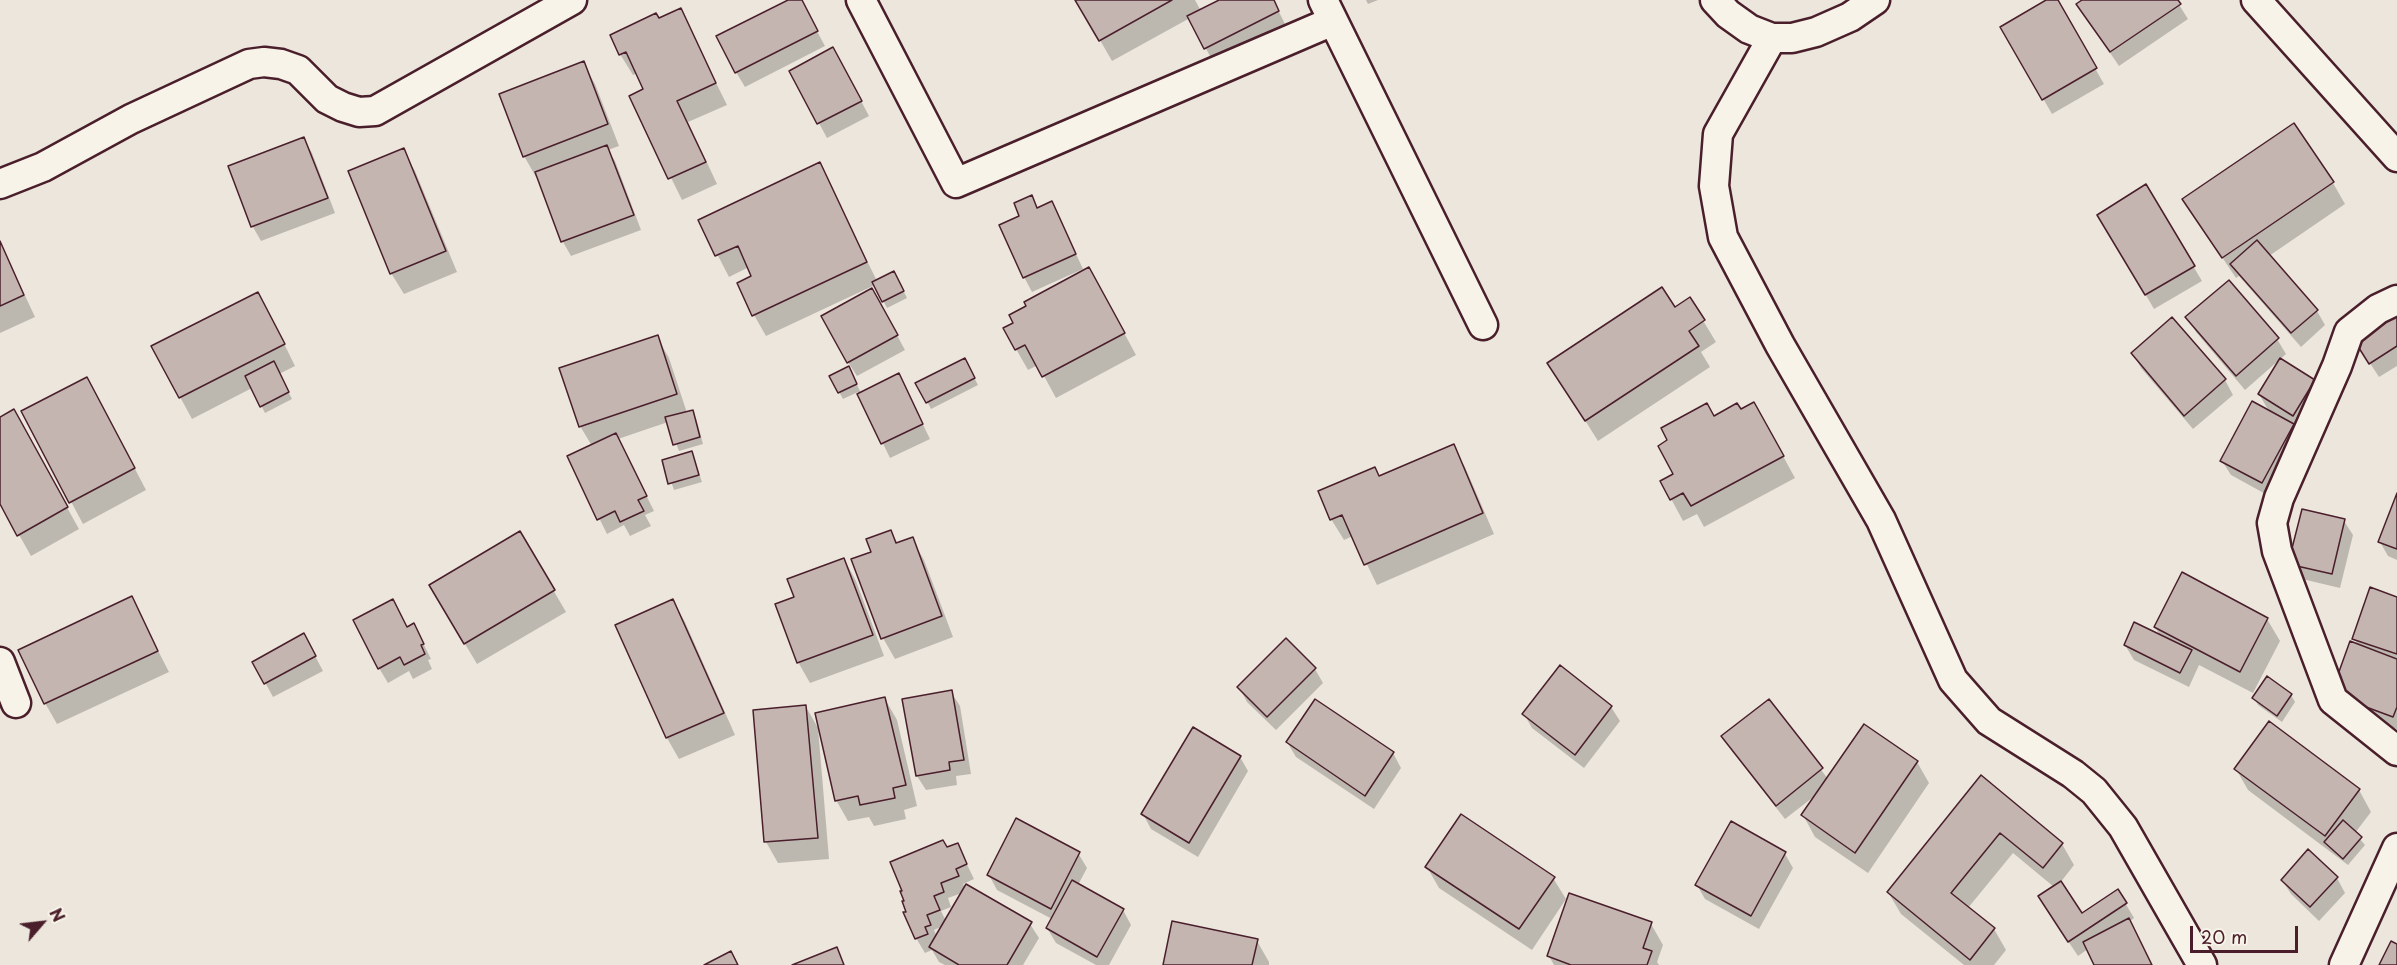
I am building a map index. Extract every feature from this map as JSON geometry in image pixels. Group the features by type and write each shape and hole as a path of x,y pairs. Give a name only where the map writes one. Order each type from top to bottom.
{"street":[{"path":"0,184 43,167 131,120 249,64 264,62 298,70 327,99 359,112 375,111 572,0"},
{"path":"861,0 956,183 1328,10 1483,325"},
{"path":"1715,0 1728,14 1749,29 1772,38 1792,38 1816,32 1850,17 1875,0"},
{"path":"2256,0 2397,157"},
{"path":"1772,38 1718,134 1714,186 1723,237 1780,345 1881,520 1953,680 1989,722 2073,774 2094,790 2123,827 2202,965"},
{"path":"2397,300 2378,309 2349,332 2337,366 2279,498 2272,523 2277,551 2333,700 2397,751"},
{"path":"0,662 16,704"},
{"path":"2344,965 2397,848"}],"building":[{"path":"788,0 802,0 818,31 735,73 716,36"},
{"path":"1075,0 1172,0 1099,41"},
{"path":"1219,0 1274,0 1279,11 1204,49 1187,16"},
{"path":"2046,0 2058,0 2097,68 2042,100 2000,27"},
{"path":"2082,0 2178,0 2181,4 2110,52 2076,4"},
{"path":"681,8 716,83 677,101 706,162 668,179 629,96 643,89 626,52 619,55 610,35 656,13 659,18"},
{"path":"833,47 862,101 817,124 789,71"},
{"path":"584,61 608,124 523,157 499,94"},
{"path":"2294,123 2334,182 2222,258 2182,199"},
{"path":"304,137 328,198 251,227 228,166"},
{"path":"607,145 634,215 561,242 535,172"},
{"path":"404,148 446,251 390,274 348,171"},
{"path":"820,162 867,262 752,316 737,283 751,276 738,246 715,256 698,220"},
{"path":"2146,184 2195,266 2145,295 2097,215"},
{"path":"1032,195 1037,208 1052,201 1076,254 1023,278 999,225 1019,216 1014,203"},
{"path":"2257,240 2318,310 2291,333 2230,264"},
{"path":"0,241 24,295 0,306"},
{"path":"1089,267 1125,333 1042,377 1025,345 1015,350 1003,328 1013,323 1009,315 1026,306 1024,302"},
{"path":"894,271 904,291 882,302 872,282"},
{"path":"2229,280 2279,338 2236,376 2185,317"},
{"path":"1662,287 1675,307 1690,297 1705,320 1689,331 1699,346 1585,421 1547,363"},
{"path":"872,288 898,335 847,363 821,316"},
{"path":"258,292 285,344 179,398 151,346"},
{"path":"2397,312 2397,346 2369,364 2354,340"},
{"path":"2172,317 2226,379 2184,416 2131,353"},
{"path":"658,335 677,394 579,427 559,368"},
{"path":"965,358 975,378 926,403 915,383"},
{"path":"2280,358 2315,380 2293,416 2258,394"},
{"path":"274,361 289,392 260,407 245,376"},
{"path":"849,366 857,384 838,393 829,376"},
{"path":"899,373 923,424 881,444 857,394"},
{"path":"87,377 135,468 69,503 21,411"},
{"path":"2252,401 2294,424 2262,483 2220,461"},
{"path":"1754,402 1784,456 1691,506 1683,493 1670,500 1660,481 1673,474 1658,446 1667,440 1661,428 1707,403 1714,416 1737,403 1741,409"},
{"path":"14,409 68,507 17,536 0,504 0,417"},
{"path":"693,410 700,437 673,445 665,417"},
{"path":"616,433 647,496 638,500 644,511 620,522 615,511 597,520 567,456"},
{"path":"1454,444 1483,513 1364,565 1342,515 1330,520 1318,491 1375,467 1379,476"},
{"path":"692,451 699,475 668,484 662,460"},
{"path":"2397,493 2397,549 2378,542"},
{"path":"2302,509 2345,519 2332,574 2288,564"},
{"path":"891,530 896,543 913,537 942,616 881,639 851,559 871,552 866,539"},
{"path":"520,531 555,590 464,644 429,585"},
{"path":"844,558 873,635 797,663 775,604 794,597 787,579"},
{"path":"2182,572 2268,618 2240,672 2154,627"},
{"path":"2370,587 2397,597 2397,654 2352,639"},
{"path":"132,596 158,651 44,704 18,650"},
{"path":"393,599 407,627 414,623 424,644 421,645 425,654 404,665 400,657 378,669 353,620"},
{"path":"673,599 724,713 666,738 615,625"},
{"path":"2134,622 2192,650 2180,673 2124,645"},
{"path":"304,633 316,656 264,684 252,662"},
{"path":"1286,638 1316,668 1267,717 1237,687"},
{"path":"2350,641 2397,659 2397,707 2393,717 2331,694"},
{"path":"1560,665 1612,706 1575,755 1522,714"},
{"path":"2267,676 2292,694 2277,716 2252,698"},
{"path":"952,690 964,760 949,762 950,770 916,776 902,699"},
{"path":"885,697 906,785 893,788 895,798 860,805 858,796 835,801 815,713"},
{"path":"1315,699 1394,752 1365,796 1286,742"},
{"path":"1769,699 1823,768 1776,806 1721,736"},
{"path":"806,705 818,838 764,842 753,710"},
{"path":"2269,721 2360,789 2325,836 2234,769"},
{"path":"1864,724 1918,761 1855,853 1801,815"},
{"path":"1193,727 1241,756 1189,843 1141,814"},
{"path":"1981,775 2063,843 2043,868 2000,833 1951,893 1995,928 1970,960 1887,892"},
{"path":"1461,814 1555,877 1519,929 1425,867"},
{"path":"1016,818 1080,852 1051,909 987,875"},
{"path":"2343,820 2362,837 2343,859 2324,842"},
{"path":"1731,821 1786,852 1751,916 1695,885"},
{"path":"943,840 947,847 958,843 967,864 956,869 959,876 941,883 944,892 934,896 940,910 927,915 931,925 925,927 928,934 915,939 903,912 906,912 900,891 902,891 890,862"},
{"path":"2308,849 2338,877 2310,907 2281,880"},
{"path":"1072,880 1124,909 1097,957 1046,928"},
{"path":"2061,881 2082,913 2118,889 2127,903 2068,942 2038,896"},
{"path":"966,884 1032,922 1007,965 959,965 929,947"},
{"path":"1569,893 1652,922 1643,948 1652,951 1647,965 1571,965 1547,956"},
{"path":"2129,918 2152,965 2094,965 2083,942"},
{"path":"1172,921 1258,939 1252,965 1163,965"},
{"path":"2391,941 2397,944 2397,965 2379,965"},
{"path":"837,947 844,965 792,965"},
{"path":"731,951 738,965 704,965"}]}
